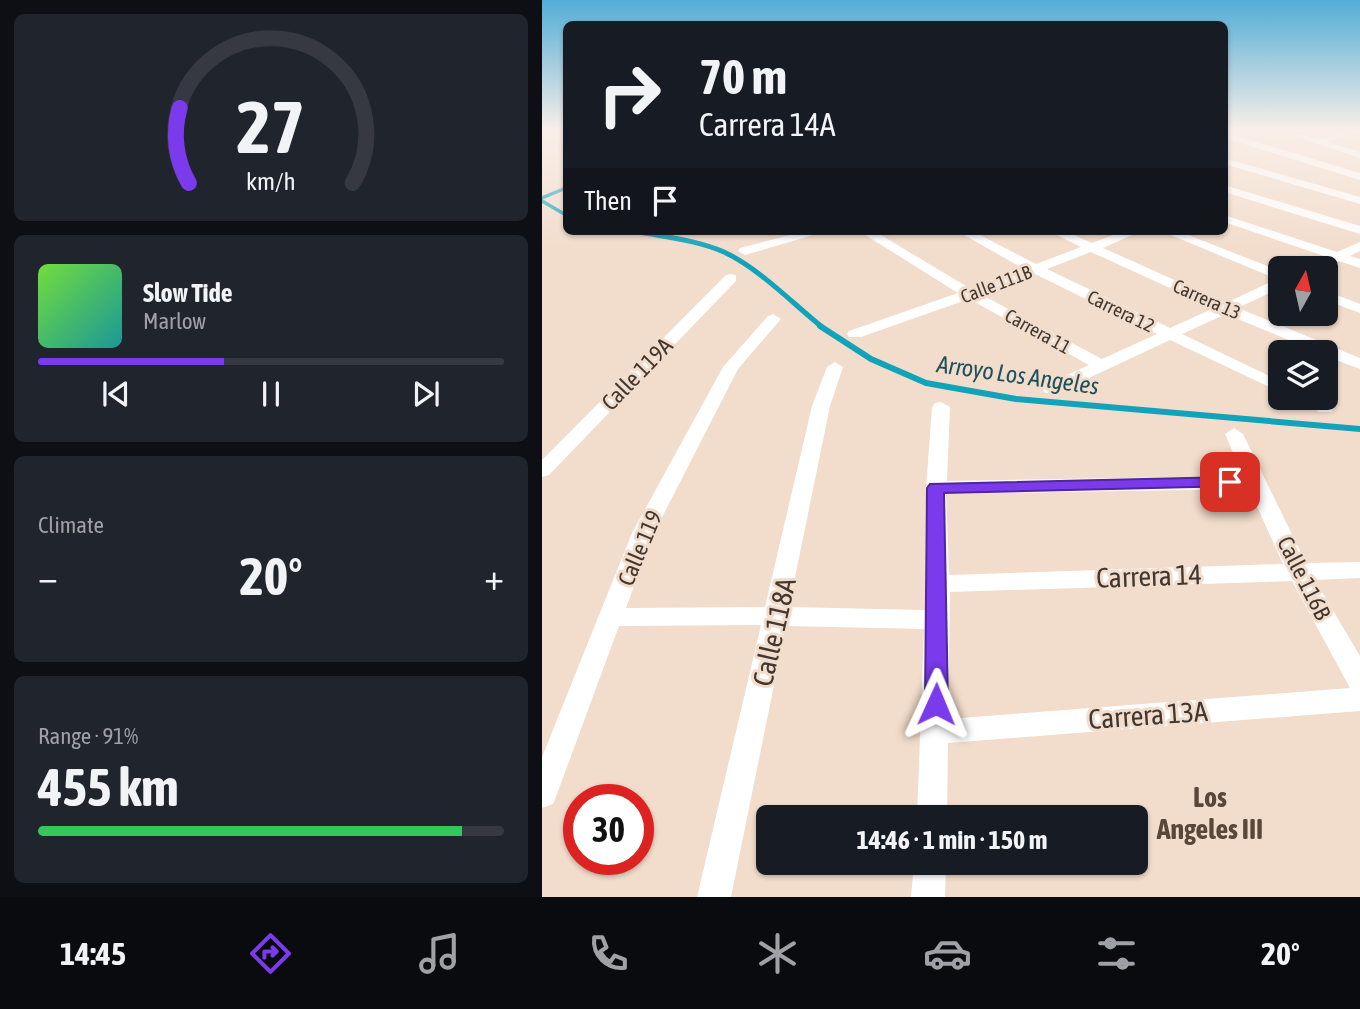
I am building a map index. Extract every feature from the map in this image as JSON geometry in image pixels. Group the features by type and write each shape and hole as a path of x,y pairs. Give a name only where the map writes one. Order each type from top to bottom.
{"street":[{"path":"1255,171 1359,201"},
{"path":"1228,197 1319,171"},
{"path":"1339,171 1359,177"},
{"path":"1228,189 1359,230"},
{"path":"1228,219 1359,264"},
{"path":"745,251 806,235"},
{"name":"Carrera 11","path":"872,235 970,294 1102,366"},
{"name":"Carrera 12","path":"971,235 1268,381"},
{"name":"Carrera 13","path":"1063,235 1359,364"},
{"name":"Calle 111B","path":"855,334 970,294 1124,235"},
{"path":"1177,235 1268,271"},
{"path":"1339,257 1359,246"},
{"name":"Calle 119A","path":"542,471 731,278"},
{"path":"1051,389 1268,290"},
{"path":"1338,300 1359,309"},
{"name":"Calle 119","path":"542,794 643,533 731,367 773,319"},
{"name":"Calle 118A","path":"714,897 821,406 835,367"},
{"path":"933,805 938,584 936,488 942,407"},
{"name":"Calle 116B","path":"1234,434 1298,571 1359,681"},
{"path":"936,488 1256,482"},
{"name":"Carrera 14","path":"938,584 1359,570"},
{"path":"612,617 777,616 937,620"},
{"name":"Carrera 13A","path":"936,732 1359,699"},
{"path":"928,897 929,875"}],"waterway":[{"path":"542,198 563,189"},
{"name":"Arroyo Los Angeles","path":"542,201 563,213"},
{"name":"Arroyo Los Angeles","path":"656,235 714,248 737,259 763,277 822,327"},
{"name":"Arroyo Los Angeles","path":"820,326 871,359 926,383 1016,399 1360,429"}],"district":[{"name":"Los Angeles III","path":"1210,813"}],"route":[{"path":"936,704 936,488 1230,482"}]}
